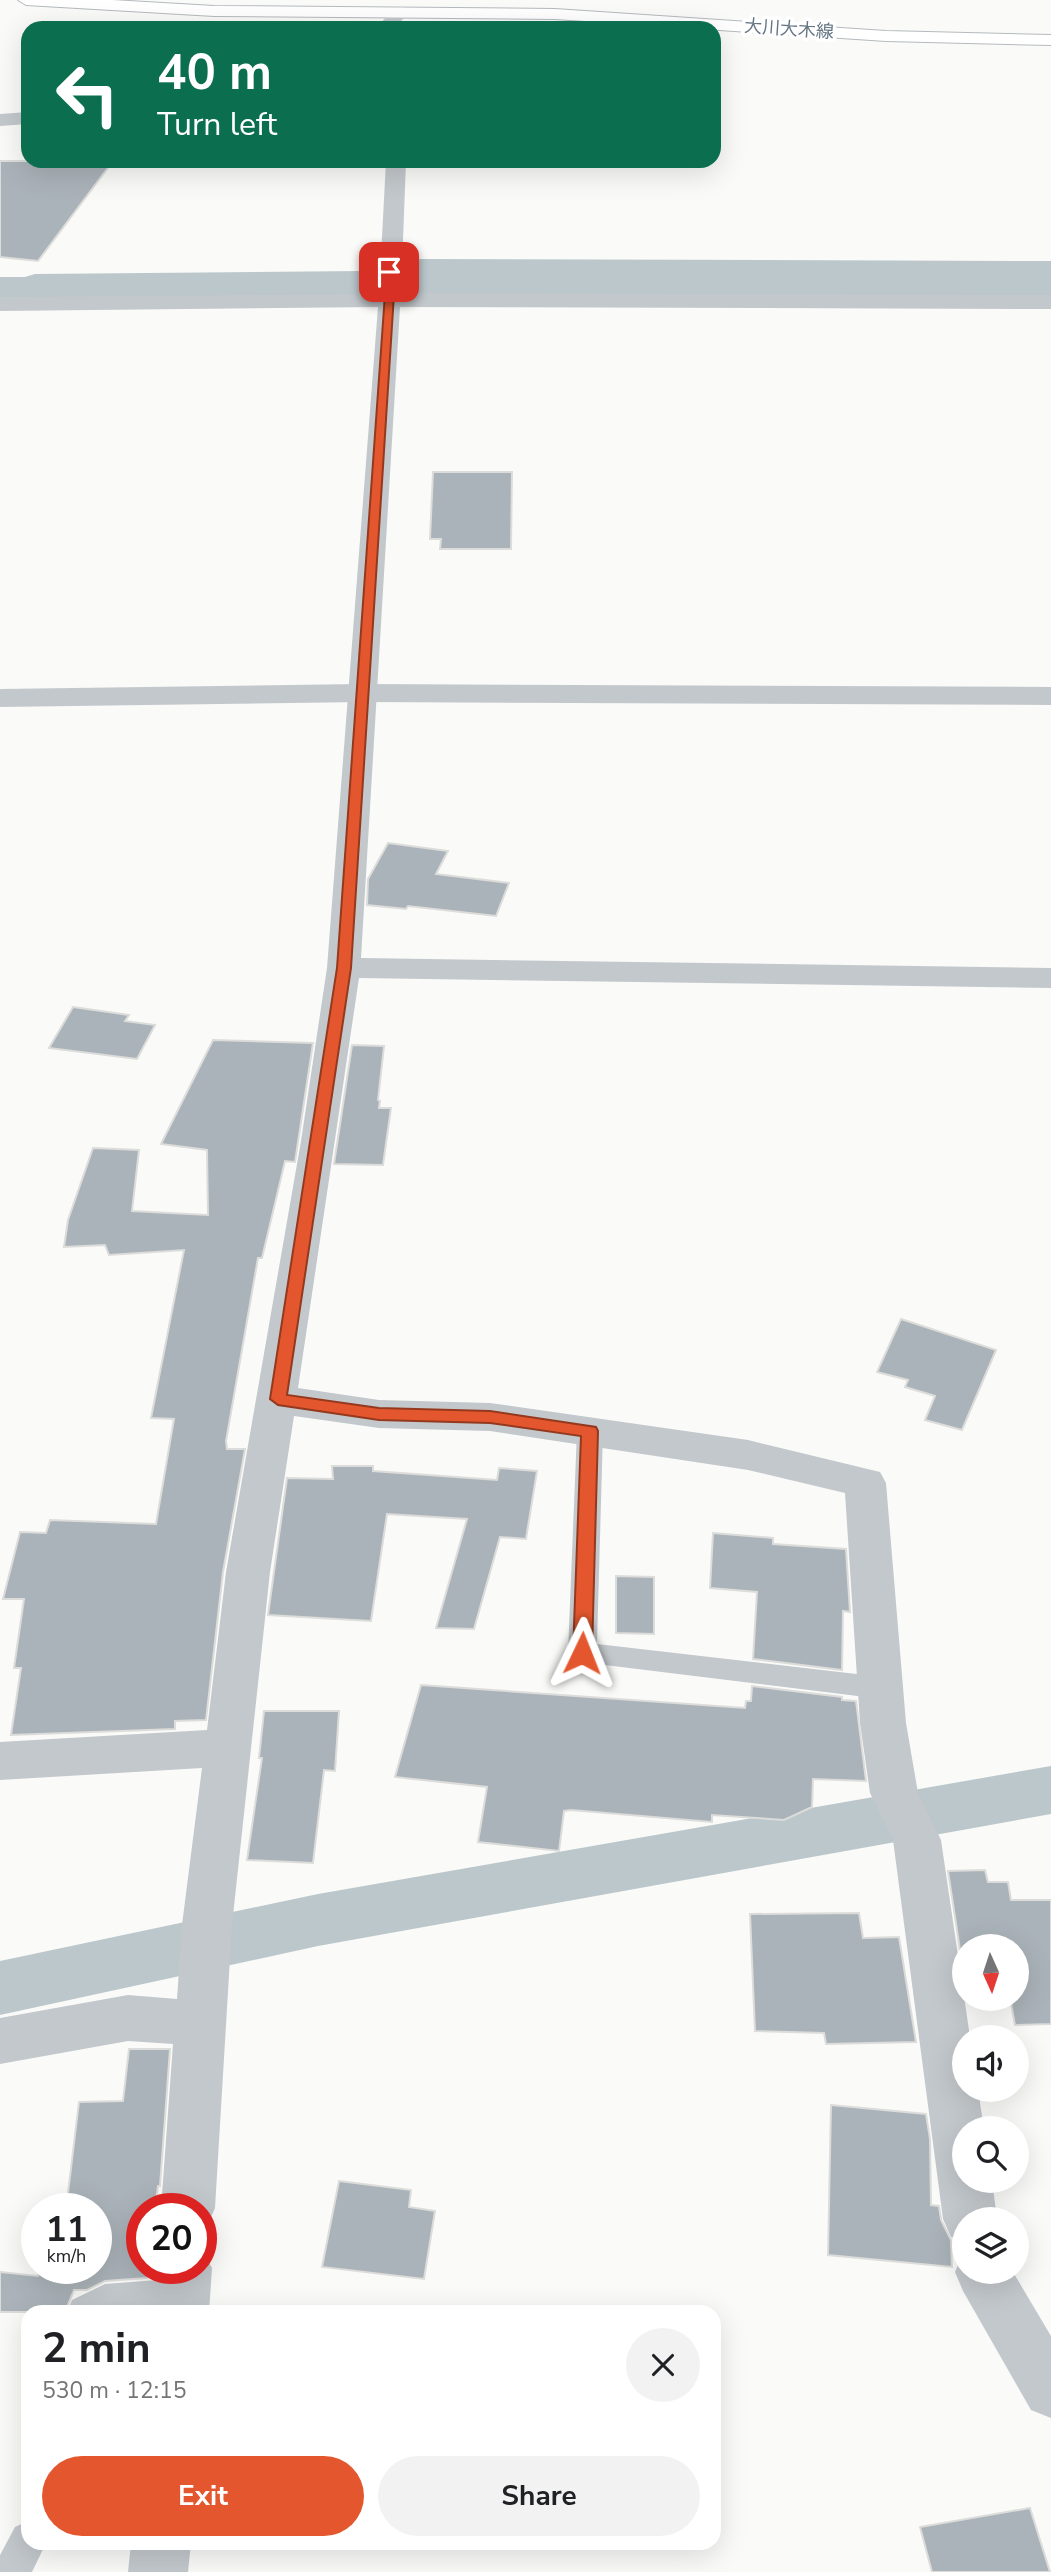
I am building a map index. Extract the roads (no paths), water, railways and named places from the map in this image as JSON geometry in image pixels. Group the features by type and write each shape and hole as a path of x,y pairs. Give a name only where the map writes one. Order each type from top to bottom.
{"main road":[{"name":"大川大木線","path":"26,0 214,11 403,6 660,21"},
{"name":"大川大木線","path":"721,25 886,36 1051,40"}],"street":[{"path":"390,21 403,6"},
{"path":"2,125 21,120"},
{"path":"189,2193 207,1925 248,1572 278,1399 344,968 396,168"},
{"path":"0,304 389,288 1051,302"},
{"path":"0,698 362,693 1051,696"},
{"path":"344,968 1051,978"},
{"path":"278,1399 379,1414 490,1417 590,1431 748,1455 865,1483 883,1723 894,1793 918,1840 956,2116"},
{"path":"0,1761 226,1748"},
{"path":"0,2041 128,2018 201,2010"},
{"path":"990,2284 1051,2390"},
{"path":"158,2572 160,2550"}],"lane":[{"path":"590,1431 582,1653 882,1688"},
{"path":"98,2305 105,2301 183,2292"},
{"path":"12,2572 23,2550"}],"waterway":[{"path":"0,1988 318,1920 1051,1790"}]}
